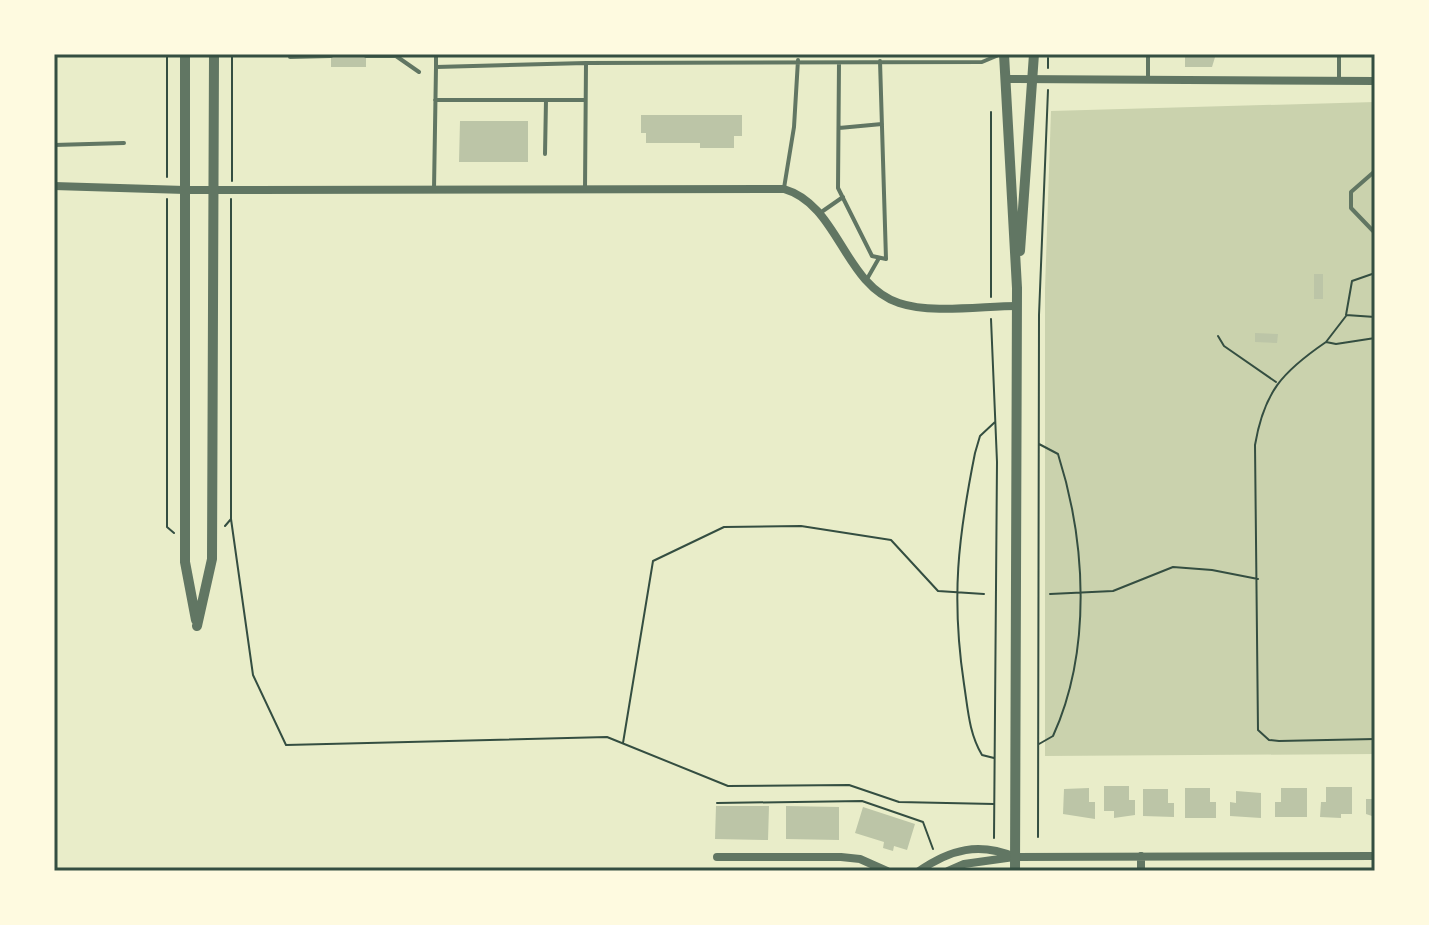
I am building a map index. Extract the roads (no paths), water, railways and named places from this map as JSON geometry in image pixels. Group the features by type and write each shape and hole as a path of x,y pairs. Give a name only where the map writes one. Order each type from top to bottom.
{"street":[{"path":"185,54 185,562 197,626 212,559 214,54"},
{"path":"1002,54 1017,288 1015,871"},
{"path":"1017,288 1034,54"},
{"path":"1005,79 1375,81"},
{"path":"54,186 185,190 784,189 801,194 815,204 858,271 898,303 923,307 1017,306"},
{"path":"919,871 943,855 971,848 994,848 1015,857"},
{"path":"1141,856 1141,871"},
{"path":"948,871 964,864 993,863 1015,857 1375,856"},
{"path":"717,857 841,857 860,859 887,871"}],"lane":[{"path":"434,189 436,54"},
{"path":"436,67 798,60 982,62 1002,54"},
{"path":"1148,54 1148,81"},
{"path":"1339,54 1339,81"},
{"path":"290,57 331,56"},
{"path":"366,56 396,56 419,72"},
{"path":"784,189 794,127 798,60"},
{"path":"839,62 838,188 872,256 886,259 880,61"},
{"path":"585,189 586,63"},
{"path":"435,100 586,100"},
{"path":"545,154 546,100"},
{"path":"54,123 54,145 124,143"},
{"path":"839,128 882,124"},
{"path":"1375,171 1351,192 1351,208 1375,233"},
{"path":"820,213 843,197"},
{"path":"867,279 879,258"}]}
